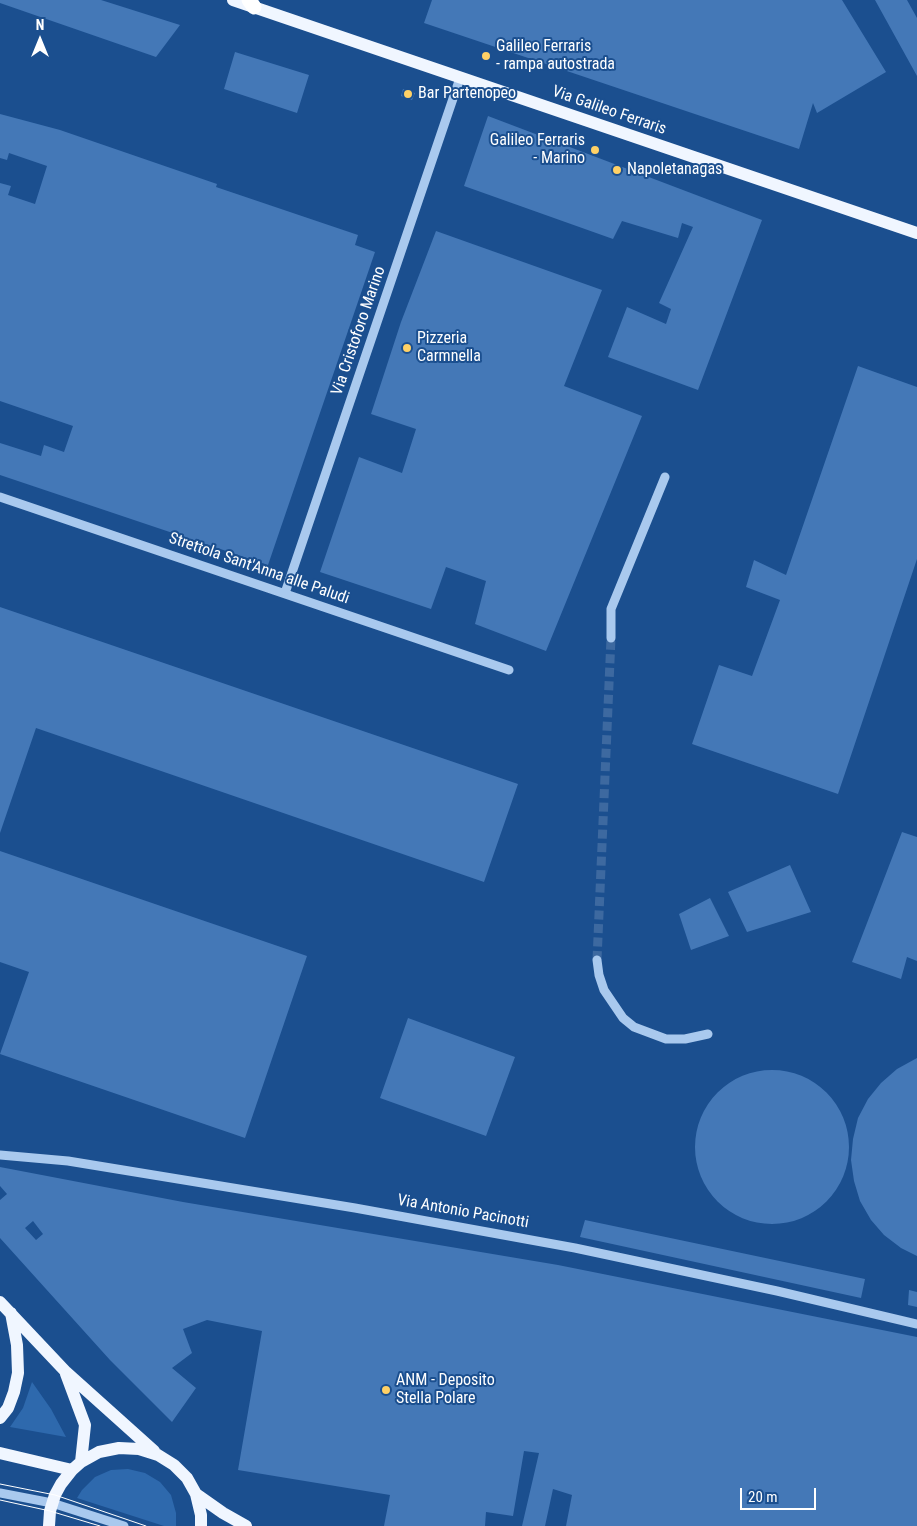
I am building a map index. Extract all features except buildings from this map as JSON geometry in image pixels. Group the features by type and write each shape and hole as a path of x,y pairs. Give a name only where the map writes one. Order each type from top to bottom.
{"main road":[{"name":"Via Galileo Ferraris","path":"233,0 252,4 460,78 917,233"},
{"path":"0,1302 66,1372 158,1455"},
{"path":"0,1418 8,1408 18,1373 17,1345 11,1313"},
{"path":"66,1372 85,1425 76,1466"},
{"path":"50,1526 52,1503 61,1484 76,1466 99,1452 119,1448 139,1449 158,1455 174,1464 187,1478 196,1494 201,1515 201,1526"},
{"path":"0,1453 76,1466"},
{"path":"196,1494 246,1526"}],"street":[{"name":"Via Cristoforo Marino","path":"285,593 460,78"},
{"path":"611,638 611,609 665,477"},
{"name":"Strettola Sant'Anna alle Paludi","path":"0,497 509,670"},
{"path":"597,960 599,975 608,998 622,1018 634,1027 666,1039 685,1039 708,1034"},
{"name":"Via Antonio Pacinotti","path":"0,1155 68,1161 354,1208 575,1248 777,1291 917,1324"},
{"path":"0,1493 52,1503 124,1526"}],"shaded area":[{"path":"32,1382 51,1409 66,1437 10,1427 23,1408"},
{"path":"128,1469 145,1473 160,1482 171,1495 176,1513 176,1526 164,1526 77,1498 95,1477 111,1470"}],"tunnel":[{"path":"597,960 611,638"}],"tram line":[{"path":"0,1484 55,1495 146,1526"},
{"path":"0,1500 50,1511 100,1526"}],"place":[{"name":"Galileo Ferraris - rampa autostrada","path":"486,56"},
{"name":"Bar Partenopeo","path":"408,94"},
{"name":"Galileo Ferraris - Marino","path":"595,150"},
{"name":"Napoletanagas","path":"617,170"},
{"name":"Pizzeria Carmnella","path":"407,348"},
{"name":"ANM - Deposito Stella Polare","path":"386,1390"}]}
